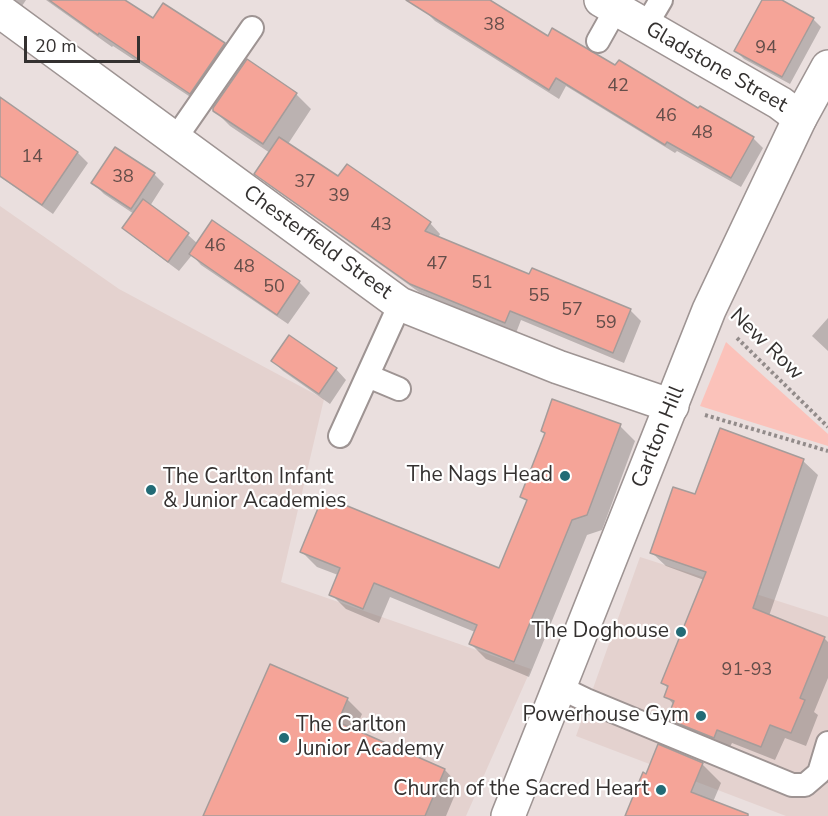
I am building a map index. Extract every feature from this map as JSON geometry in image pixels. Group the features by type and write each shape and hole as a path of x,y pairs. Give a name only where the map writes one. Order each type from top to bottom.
{"street":[{"name":"Gladstone Street","path":"608,5 653,13 800,118"},
{"name":"Chesterfield Street","path":"0,11 400,304 558,367 672,406"},
{"name":"Carlton Hill","path":"508,816 709,310 800,118 828,67"}],"lane":[{"path":"598,41 608,5"},
{"path":"175,139 252,28"},
{"path":"340,435 400,304"},
{"path":"368,376 399,389"},
{"path":"559,687 792,785 805,785 819,773 828,743"}],"path":[{"name":"New Row","path":"709,310 828,427"},
{"path":"672,406 828,451"}],"shaded area":[{"name":"The Carlton Infant & Junior Academies","path":"0,206 119,289 324,399 281,582 531,669 466,816 0,816"},
{"path":"726,342 828,434 828,446 700,406"},
{"path":"640,557 828,617 828,816 786,816 576,736"}],"building":[{"path":"49,0 125,0 153,18 163,3 225,43 190,94 99,33 98,35"},
{"path":"406,0 490,0 548,36 552,28 615,65 619,60 698,108 700,106 754,137 731,178 667,142 665,145 556,78 549,90"},
{"path":"762,0 782,0 814,18 782,77 734,51"},
{"path":"247,59 297,93 263,144 213,111"},
{"path":"0,97 78,152 42,205 0,176"},
{"path":"279,137 338,176 347,164 431,222 425,231 529,274 532,268 631,309 613,353 510,311 505,323 410,284 254,174"},
{"path":"115,147 155,173 131,209 91,183"},
{"path":"143,199 189,233 168,262 122,228"},
{"path":"212,220 300,281 277,315 189,254"},
{"path":"289,335 337,368 319,394 271,361"},
{"path":"552,399 621,424 587,515 572,520 514,662 469,644 477,625 374,583 363,609 329,595 340,568 300,552 323,496 499,568 527,500 520,497 545,433 541,431"},
{"path":"720,428 804,459 753,608 825,637 800,698 805,700 791,733 770,725 761,747 717,730 714,738 667,719 674,701 664,697 668,686 661,683 706,572 650,553 673,487 695,494"},
{"name":"The Carlton Junior Academy","path":"270,664 348,698 338,722 445,769 425,816 203,816"},
{"name":"Church of the Sacred Heart","path":"658,744 703,763 691,792 748,814 748,816 625,816 643,772 646,774"}],"place":[{"name":"The Nags Head","path":"565,476"},
{"name":"The Carlton Infant & Junior Academies","path":"151,490"},
{"name":"The Doghouse","path":"681,632"},
{"name":"Powerhouse Gym","path":"701,716"},
{"name":"The Carlton Junior Academy","path":"284,738"},
{"name":"Church of the Sacred Heart","path":"661,790"}]}
